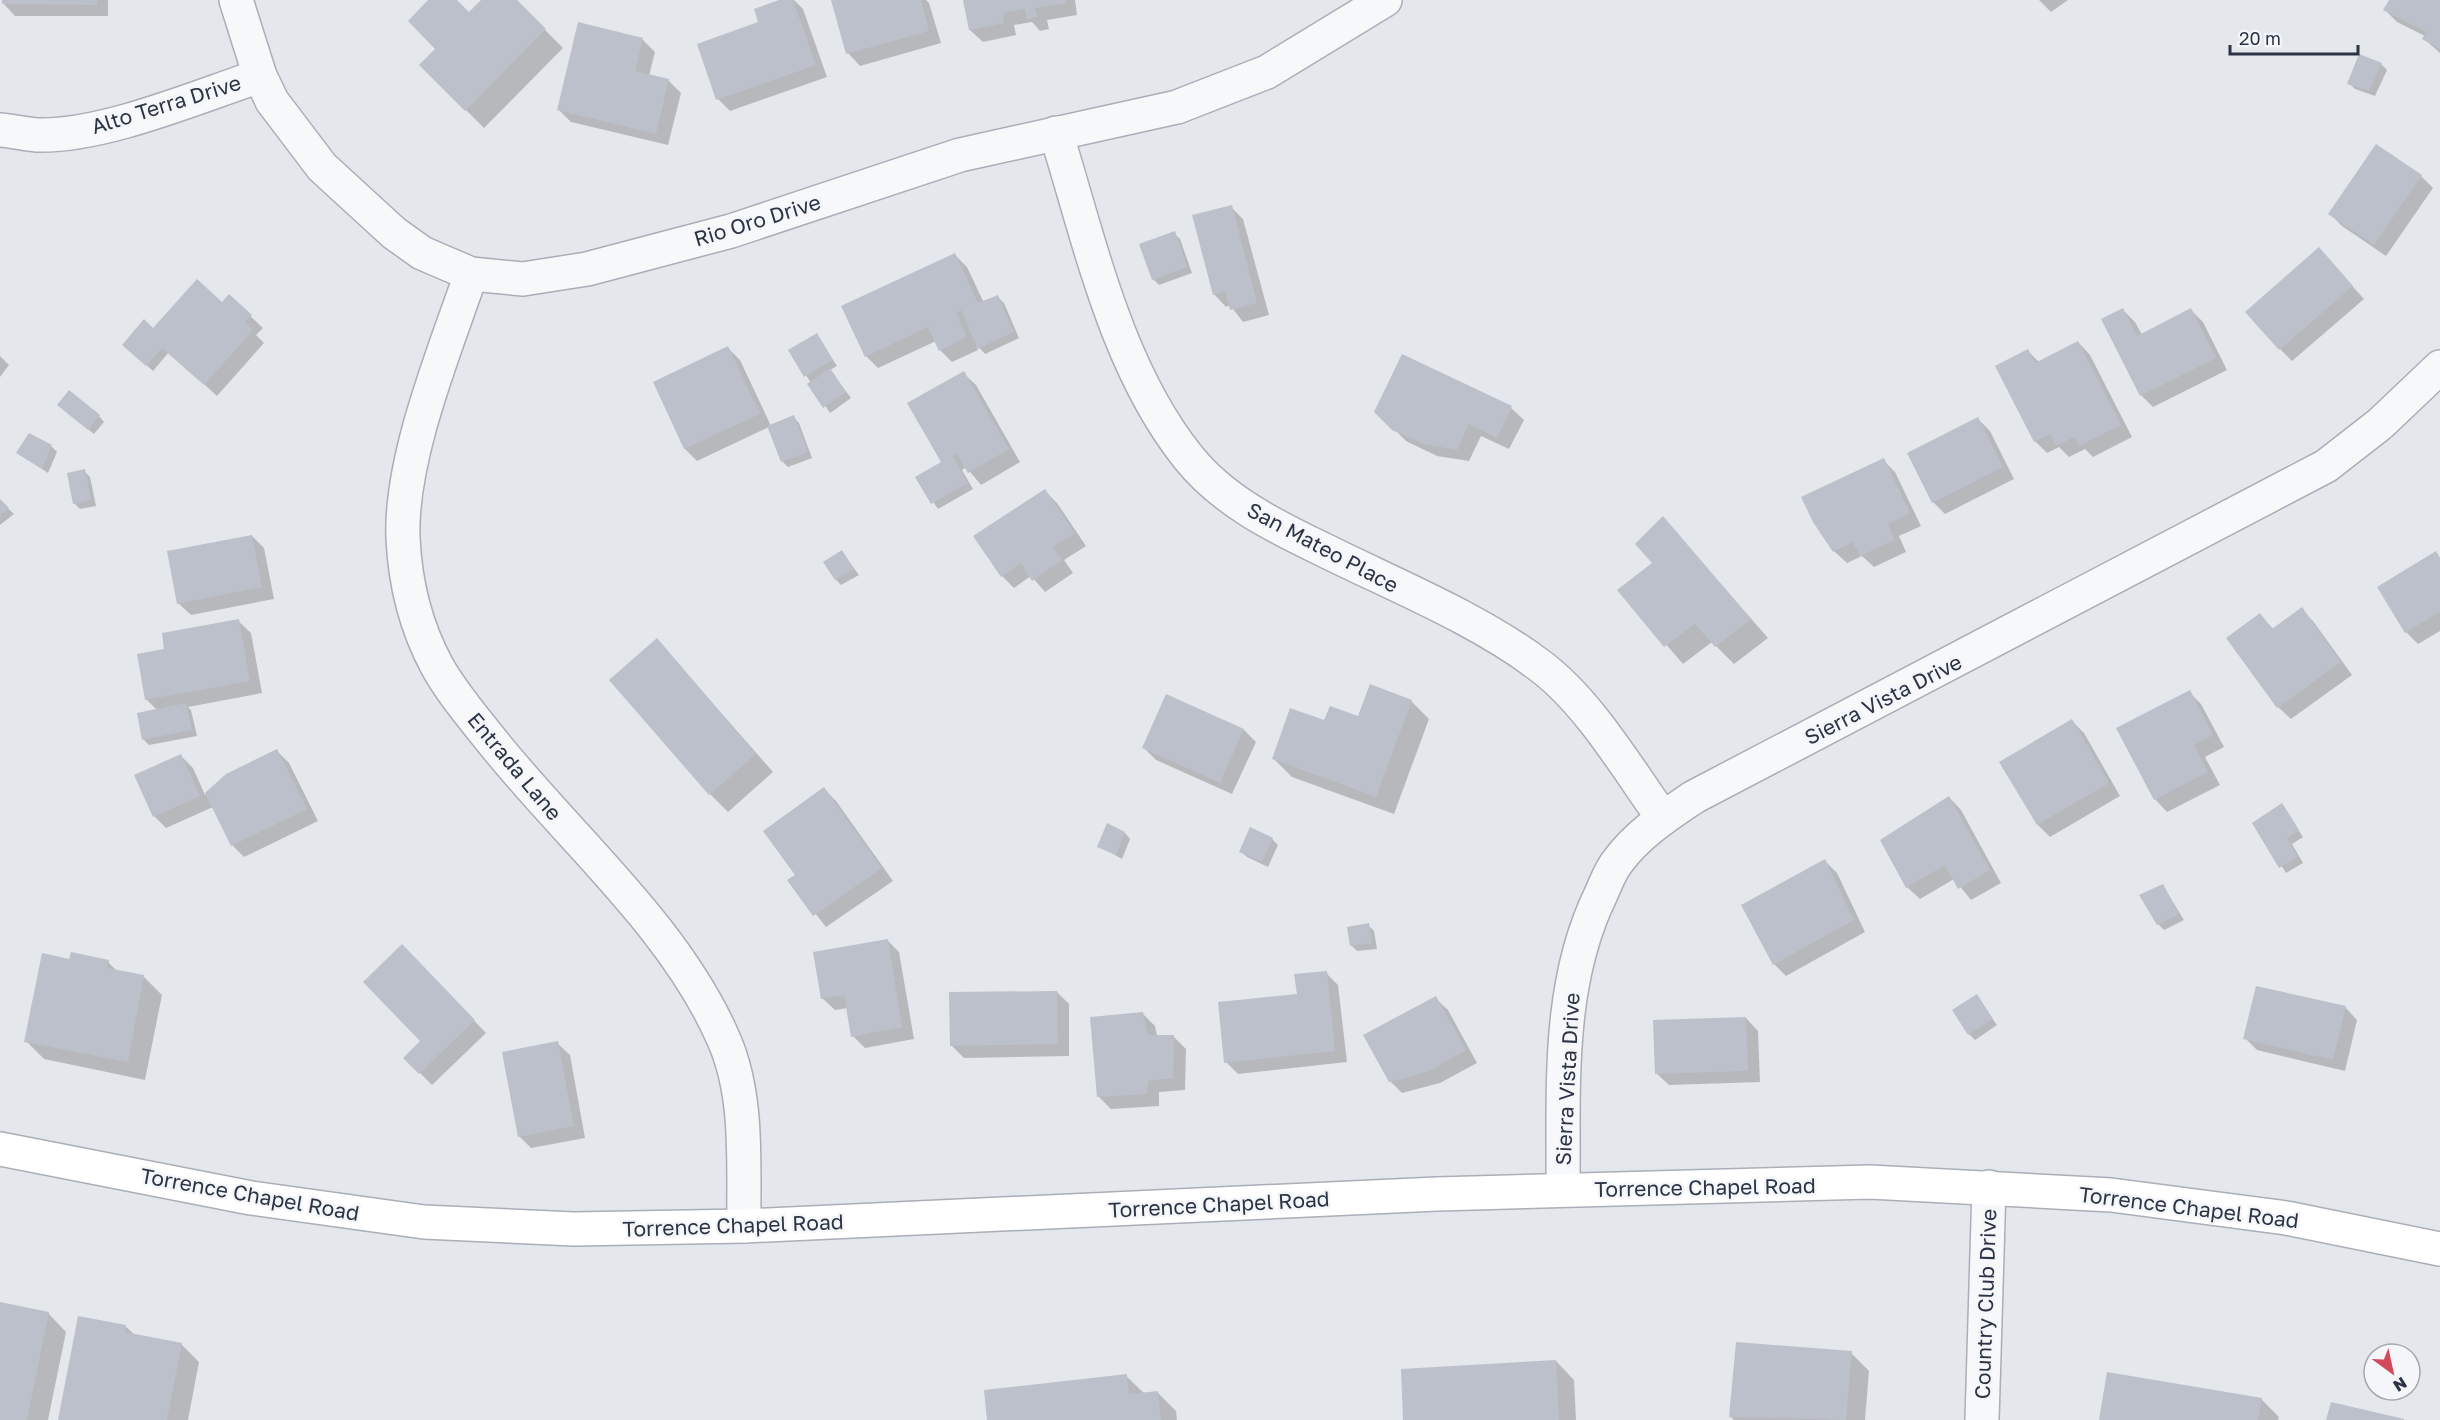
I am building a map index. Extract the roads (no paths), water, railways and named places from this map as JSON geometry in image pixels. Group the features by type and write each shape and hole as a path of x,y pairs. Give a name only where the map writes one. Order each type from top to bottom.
{"street":[{"name":"Rio Oro Drive","path":"236,0 260,76 272,101 322,167 394,233 422,253 471,274 523,279 587,269 731,231 960,155 1177,107 1267,72 1385,0"},
{"name":"Alto Terra Drive","path":"0,130 38,135 91,128 134,119 260,76"},
{"name":"San Mateo Place","path":"1056,134 1121,339 1155,410 1189,458 1222,490 1276,527 1489,632 1540,665 1580,704 1663,818"},
{"name":"Entrada Lane","path":"471,274 427,403 404,503 403,536 406,574 417,619 436,664 453,692 506,759 634,902 697,987 724,1040 734,1069 741,1110 744,1226"},
{"name":"Sierra Vista Drive","path":"1563,1190 1565,1040 1570,986 1590,918 1616,864 1634,842 1663,818 1694,797 2326,466 2380,424 2440,367"},
{"name":"Torrence Chapel Road","path":"0,1149 251,1198 424,1222 574,1229 744,1226 1563,1190 1870,1182 2112,1195 2286,1218 2440,1249"},
{"name":"Country Club Drive","path":"1982,1420 1989,1187"}]}
